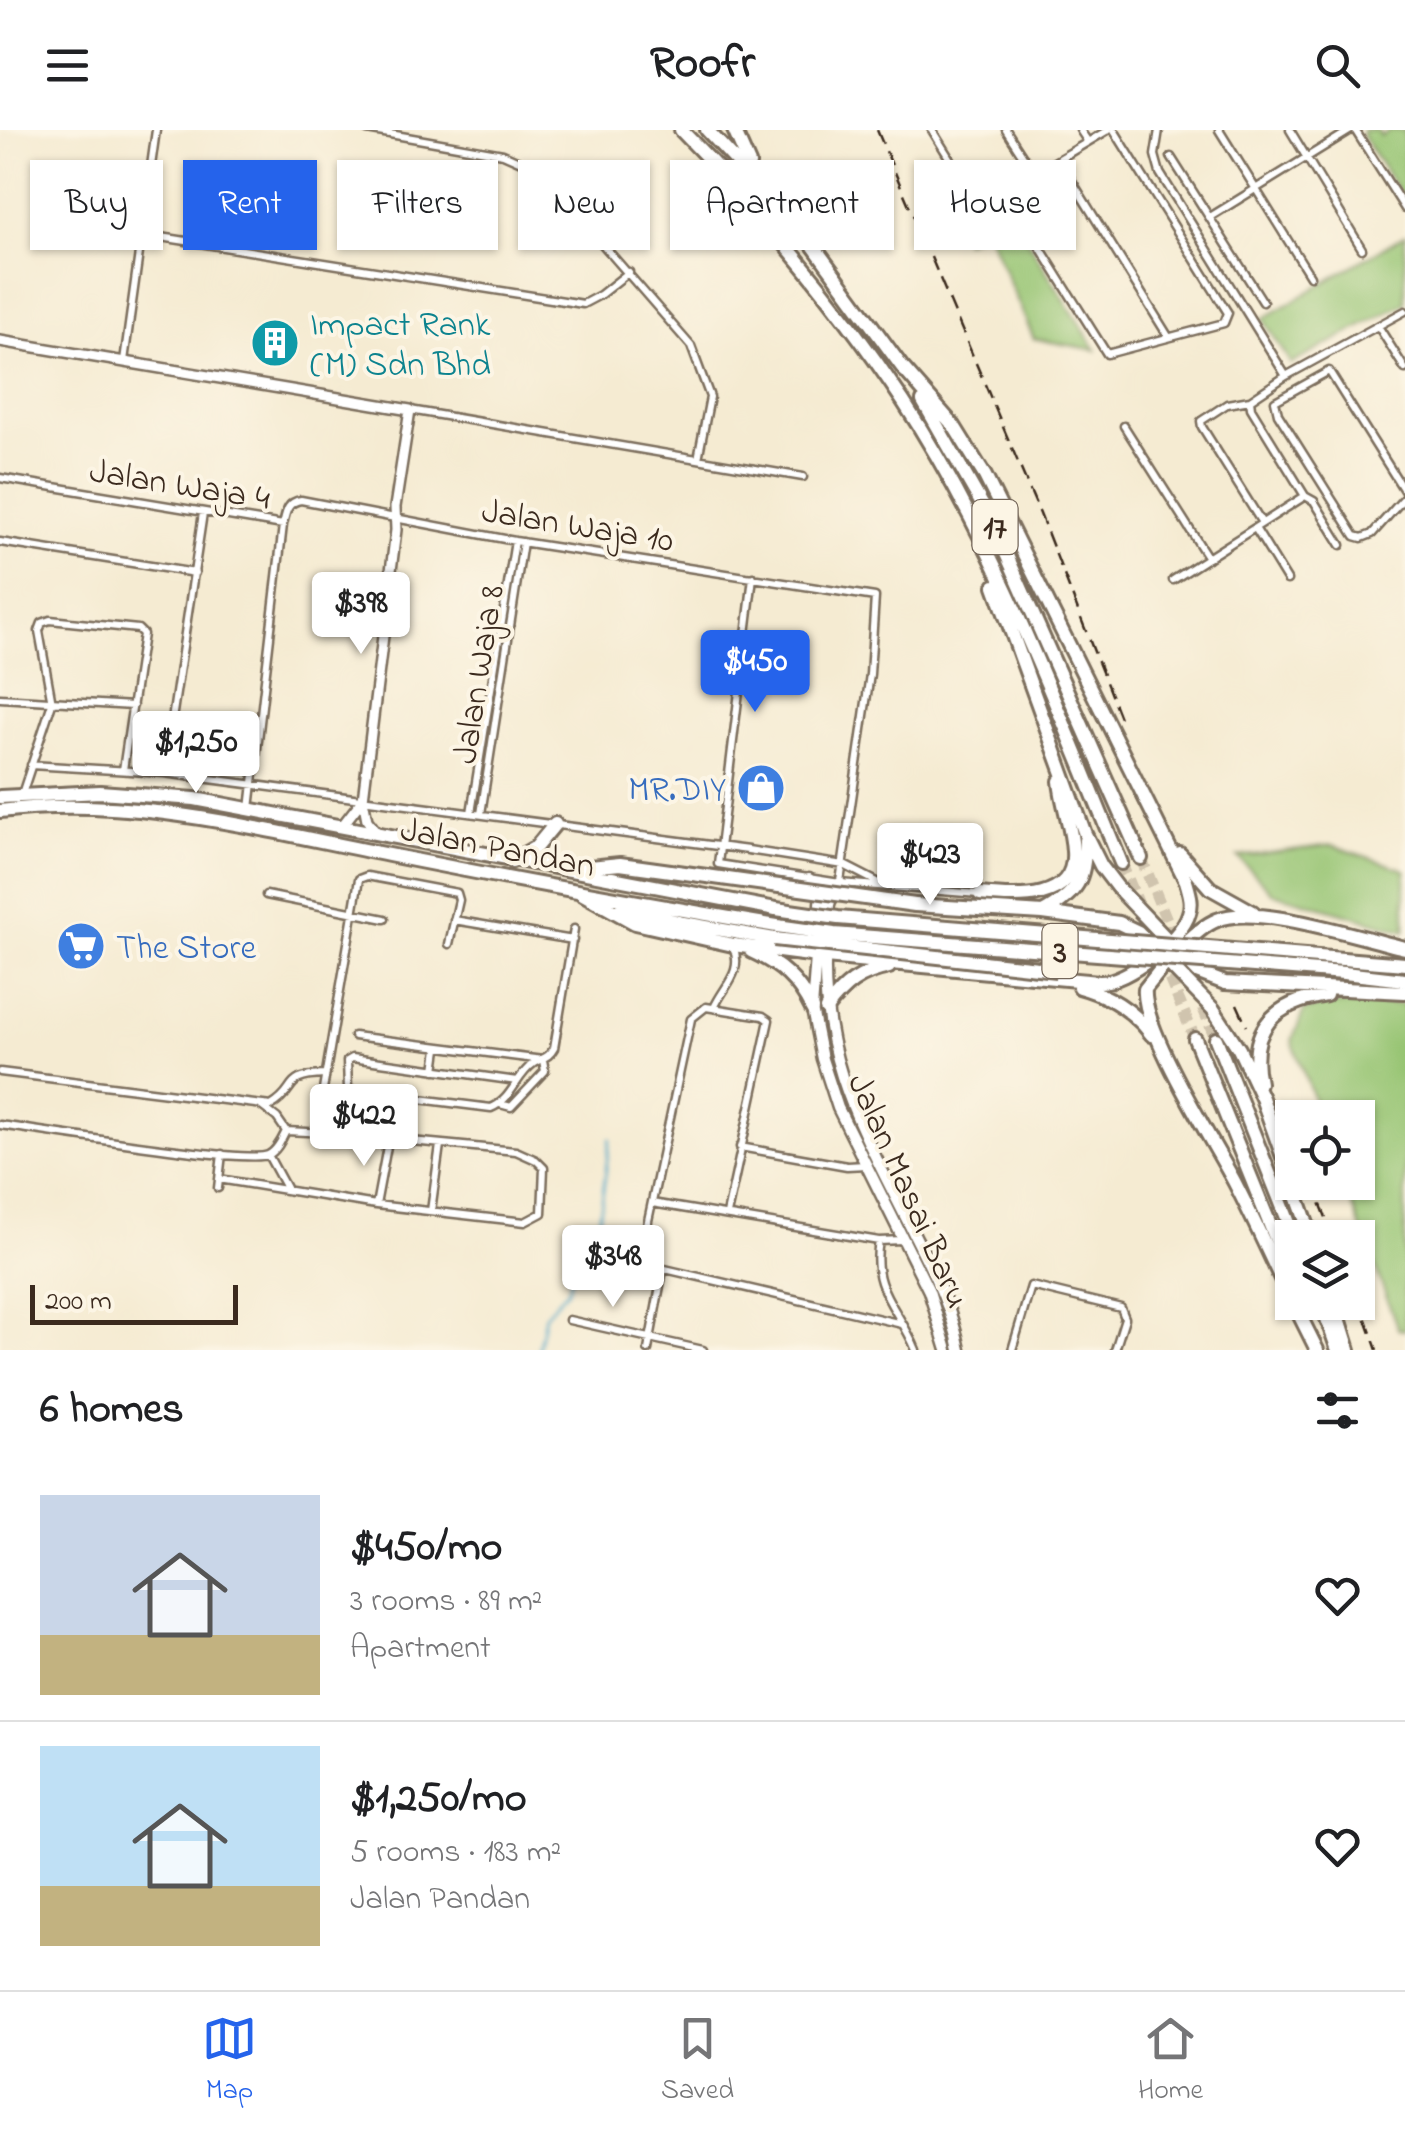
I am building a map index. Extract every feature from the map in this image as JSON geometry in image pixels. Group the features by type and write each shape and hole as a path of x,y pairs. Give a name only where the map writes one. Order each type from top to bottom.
{"highway":[{"name":"17","path":"681,130 744,194 817,279 904,402 1012,604 1121,862"},
{"name":"17","path":"707,130 737,160"},
{"path":"734,130 747,160"},
{"name":"17","path":"817,250 903,368 992,522 1141,858"},
{"path":"581,893 634,922 736,946 901,964 1118,978 1140,968 1188,918 1190,897 1114,734 985,476 954,426 903,368"},
{"path":"975,532 1084,834 1108,877 1199,973 1225,982 1405,992"},
{"path":"1114,734 1188,866 1224,898 1263,916 1405,948"},
{"path":"980,894 1033,896 1053,890 1066,878 1074,852 1060,784 1060,764"},
{"name":"Jalan Pandan","path":"0,797 100,792 195,799 776,909 1344,966 1405,980"},
{"name":"Jalan Pandan","path":"0,810 114,807 182,814 775,932 1344,966 1405,964"},
{"path":"512,860 536,848 554,824"},
{"path":"1042,913 1072,892 1086,870 1084,834"},
{"path":"563,870 620,864 915,905 1042,913 1124,924 1138,932 1225,1024 1262,1098 1306,1220"},
{"path":"1263,916 1222,917 1201,930 1145,989 1144,999 1162,1049 1275,1265"},
{"path":"775,932 1052,974 1114,1000 1131,1012 1162,1049"},
{"path":"736,946 784,968 819,1009 866,972 901,964"},
{"path":"1262,1098 1257,1055 1270,1017 1298,999 1353,990"},
{"path":"1195,1039 1275,1237"},
{"path":"1216,1039 1288,1220"},
{"path":"1302,1320 1318,1350"},
{"path":"1308,1320 1318,1350"},
{"path":"1327,1320 1338,1350"},
{"path":"1340,1320 1349,1350"}],"main road":[{"name":"Jalan Masai Baru","path":"809,879 821,890 819,1009 829,1084 929,1292 947,1350"},
{"name":"Jalan Masai Baru","path":"820,957 829,899 845,883"},
{"name":"Jalan Masai Baru","path":"819,1009 850,1104 942,1291 960,1350"}],"street":[{"path":"152,160 156,130"},
{"path":"368,130 504,154 537,169 691,346 710,397 698,460"},
{"path":"932,130 951,160"},
{"path":"1006,130 1025,160"},
{"path":"1080,130 1088,142"},
{"path":"1041,250 1105,353 1228,318 1111,130 1058,160"},
{"path":"1159,130 1155,155 1160,172 1286,376"},
{"path":"1220,130 1310,276"},
{"path":"1290,130 1362,249"},
{"path":"1210,217 1353,130 1405,209"},
{"path":"1172,157 1263,302"},
{"path":"1076,189 1168,336"},
{"path":"163,237 582,304 629,272"},
{"path":"124,361 140,250"},
{"path":"1287,580 1201,420 1224,406 1250,400 1405,311"},
{"path":"1378,326 1405,369"},
{"path":"0,340 803,477"},
{"path":"1326,371 1405,495 1372,534 1362,538 1351,531 1274,406 1277,398 1326,371"},
{"path":"1250,400 1251,408 1305,496 1314,500 1341,544"},
{"path":"380,835 367,820 363,799 410,410"},
{"path":"1124,426 1208,558"},
{"name":"Jalan Waja 4","path":"0,478 284,525 287,507 302,500 395,517"},
{"path":"1174,580 1305,496"},
{"path":"164,773 203,513"},
{"name":"Jalan Waja 10","path":"395,517 519,542 875,597 870,674 844,865"},
{"path":"250,809 284,525"},
{"path":"0,542 195,573"},
{"name":"Jalan Waja 8","path":"471,813 519,542"},
{"name":"Jalan Waja 8","path":"481,814 519,542"},
{"path":"753,577 718,847 719,866 845,883 980,894"},
{"path":"22,794 52,703 40,630 42,623 50,620 138,629 143,634 123,770"},
{"path":"0,698 133,706"},
{"path":"31,765 164,773 718,847 844,865 883,885"},
{"path":"340,828 363,799"},
{"path":"844,865 845,883"},
{"path":"845,883 858,878 857,872"},
{"path":"316,1132 359,879 366,876 457,893 459,900 448,944"},
{"path":"266,896 384,920"},
{"path":"454,920 572,940"},
{"path":"348,1090 491,1108 500,1104 534,1063 554,1048 574,929"},
{"path":"736,946 736,969 709,1007 690,1019 639,1264 902,1324"},
{"path":"709,1007 768,1020 726,1214"},
{"path":"354,1036 543,1060"},
{"path":"435,1070 438,1049"},
{"path":"348,1090 345,1080 350,1058 519,1082"},
{"path":"500,1104 510,1107 518,1103 545,1071 543,1060"},
{"path":"0,1072 260,1106 278,1103 301,1075 325,1075"},
{"path":"326,1132 348,1090"},
{"path":"260,1106 277,1118 286,1131"},
{"path":"0,1125 222,1154 268,1155"},
{"path":"220,1179 376,1205 525,1222 542,1213 544,1168 516,1151 286,1131"},
{"path":"268,1155 286,1131"},
{"path":"376,1205 388,1140"},
{"path":"431,1211 440,1145"},
{"path":"740,1147 847,1166 866,1164"},
{"path":"218,1188 222,1154"},
{"path":"268,1155 286,1188"},
{"path":"652,1203 879,1241 904,1240"},
{"path":"879,1241 879,1280 916,1350"},
{"path":"648,1350 663,1270"},
{"path":"1012,1350 1031,1286 1120,1308 1125,1318 1115,1350"},
{"path":"569,1320 703,1350"}],"green space":[{"path":"1363,130 1377,130 1381,136 1391,130 1405,130 1405,202 1362,135"},
{"path":"1405,235 1405,303 1291,364 1263,319"},
{"path":"995,250 1033,250 1096,350 1034,339"},
{"path":"1332,845 1405,870 1405,931 1273,893 1238,857"},
{"path":"1331,1004 1405,1004 1405,1330 1398,1329 1375,1267 1375,1220 1358,1220 1350,1200 1375,1200 1375,1100 1314,1100 1292,1041 1304,1010"}],"waterway":[{"path":"538,1350 545,1315 567,1290 576,1267 595,1252 610,1139"}],"tunnel":[{"path":"1141,858 1216,1039"},
{"path":"1121,863 1195,1039"}],"railway":[{"path":"877,130 1040,514 1122,723"},
{"path":"1237,1004 1247,1026"},
{"path":"1319,1200 1327,1220"},
{"path":"1366,1320 1377,1350"}],"place":[{"name":"Impact Rank (M) Sdn Bhd","path":"275,343"},
{"name":"MR.DIY","path":"761,788"},
{"name":"The Store","path":"81,946"}]}
